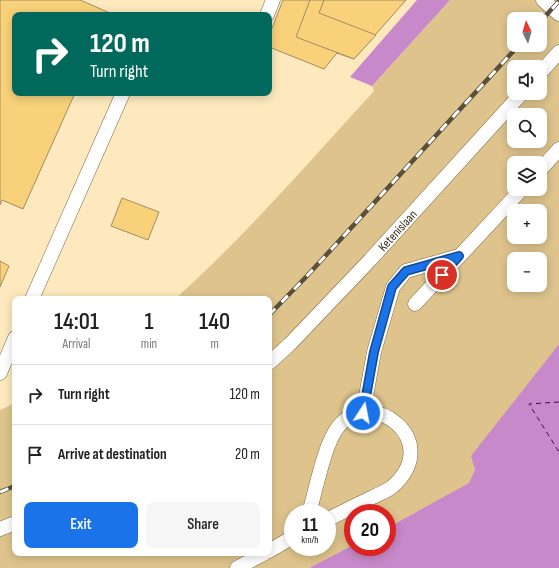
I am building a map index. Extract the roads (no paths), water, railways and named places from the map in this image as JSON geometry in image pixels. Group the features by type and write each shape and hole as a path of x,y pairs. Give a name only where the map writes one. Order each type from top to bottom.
{"street":[{"path":"268,12 273,0"},
{"path":"543,0 559,14"},
{"path":"547,65 559,52"},
{"path":"33,296 122,96"},
{"name":"Ketenislaan","path":"272,360 316,318 516,100"},
{"path":"547,162 559,149"},
{"path":"415,304 515,196"},
{"path":"363,413 374,352 392,287 406,271 459,256"},
{"path":"0,372 12,345"},
{"path":"312,504 329,443 337,427 346,419 363,413 380,414 392,418 402,428 409,441 411,458 406,472 391,488 336,516"},
{"path":"0,529 12,524"},
{"path":"272,549 284,542"},
{"path":"237,568 259,556"}],"railway":[{"path":"547,14 559,1"},
{"path":"272,312 306,277 513,52"},
{"path":"0,492 12,487"}]}
